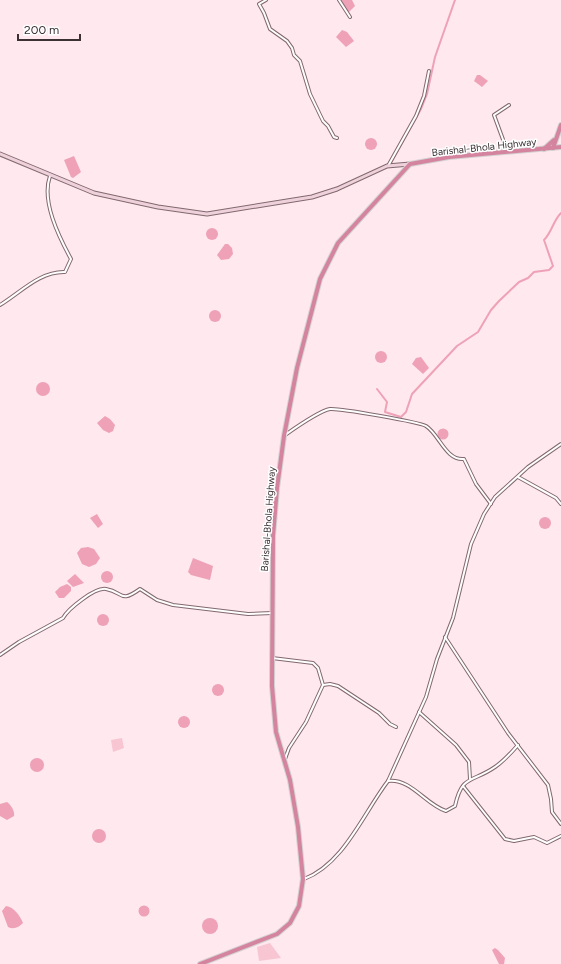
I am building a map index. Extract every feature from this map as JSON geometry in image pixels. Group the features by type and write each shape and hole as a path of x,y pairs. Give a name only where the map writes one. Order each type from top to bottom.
{"highway":[{"name":"Barishal-Bhola Highway","path":"552,148 561,125"},
{"path":"543,149 556,138 561,147"},
{"name":"Barishal-Bhola Highway","path":"200,964 277,934 290,923 300,906 303,879 298,827 290,780 276,732 272,686 273,536 276,488 284,436 297,368 320,279 338,243 410,164 449,157 561,147"}],"main road":[{"path":"0,154 50,176 104,196 158,207 207,214 312,197 337,189 387,166 410,164"}],"street":[{"path":"266,0 258,4 264,13 269,26 273,32 281,36 292,48 294,55 300,61 310,94 323,121 336,138"},
{"path":"339,0 350,17"},
{"path":"387,166 416,116 424,96 429,70"},
{"path":"505,152 505,145 494,115 509,106"},
{"path":"0,305 35,281 53,274 65,272 68,267 71,259 56,232 51,213 48,190 50,176"},
{"path":"284,436 301,424 329,409 344,409 425,425 455,458 464,459 476,484 491,504"},
{"path":"303,879 316,873 340,852 355,833 388,781 419,712 453,618 471,544 495,496 518,476 561,444"},
{"path":"518,476 556,498 561,504"},
{"path":"0,655 19,642 63,618 67,610 98,590 106,589 123,597 131,596 140,590 157,600 173,605 248,614 272,613"},
{"path":"445,637 518,745 548,785 552,799 552,812 561,824"},
{"path":"271,658 313,663 318,668 323,685 306,722 289,748 285,760"},
{"path":"323,685 330,684 338,686 379,713 390,724 396,727"},
{"path":"419,712 456,746 469,762 470,780"},
{"path":"388,781 395,780 410,786 437,808 446,811 455,806 459,789 462,786 470,780 497,766 518,745"},
{"path":"462,786 505,839 514,841 534,837 547,843 561,836"}],"shaded area":[{"path":"341,0 352,0 355,6 348,13"},
{"path":"342,30 347,32 354,41 346,47 336,37"},
{"path":"477,75 480,75 488,81 482,87 474,81"},
{"path":"371,138 375,140 377,144 375,148 371,150 367,148 365,144 367,140"},
{"path":"74,156 81,172 73,178 71,177 64,160"},
{"path":"210,228 214,228 218,234 214,240 210,240 206,236 206,232"},
{"path":"225,244 228,244 232,248 233,254 229,259 221,260 217,255"},
{"path":"213,310 217,310 221,316 217,322 213,322 209,318 209,314"},
{"path":"381,351 385,353 387,357 385,361 381,363 377,361 375,357 377,353"},
{"path":"421,357 429,368 423,374 412,364 416,358"},
{"path":"43,382 48,384 50,389 48,394 43,396 38,394 36,389 38,384"},
{"path":"105,416 115,425 113,431 109,433 103,430 97,423"},
{"path":"443,428 447,430 449,434 447,438 443,440 439,438 437,434 439,430"},
{"path":"97,514 103,524 98,528 90,518"},
{"path":"543,517 547,517 551,523 547,529 543,529 539,525 539,521"},
{"path":"88,547 94,549 100,558 96,564 89,567 82,564 77,553 81,548"},
{"path":"193,558 213,566 210,580 191,575 188,572"},
{"path":"107,571 111,573 113,577 111,581 107,583 103,581 101,577 103,573"},
{"path":"75,574 84,583 73,587 67,581"},
{"path":"67,584 71,587 71,591 64,598 59,598 55,592 60,587"},
{"path":"101,614 105,614 109,620 105,626 101,626 97,622 97,618"},
{"path":"216,684 220,684 224,690 220,696 216,696 212,692 212,688"},
{"path":"182,716 186,716 190,722 186,728 182,728 178,724 178,720"},
{"path":"122,738 124,748 113,752 111,740"},
{"path":"34,758 40,758 44,762 44,768 40,772 34,772 30,768 30,762"},
{"path":"7,802 14,812 14,816 7,820 0,816 0,804"},
{"path":"99,829 104,831 106,836 104,841 99,843 94,841 92,836 94,831"},
{"path":"144,905 148,907 150,911 148,915 144,917 140,915 138,911 140,907"},
{"path":"6,906 12,908 18,915 23,923 20,926 16,928 8,927 2,911"},
{"path":"210,918 216,920 218,926 216,932 210,934 204,932 202,926 204,920"},
{"path":"270,943 281,958 259,961 257,947"},
{"path":"495,948 505,958 504,964 499,964 492,950"}],"waterway":[{"path":"391,163 421,109 427,94 435,57 455,0"},
{"path":"377,389 387,402 385,412 401,417 406,412 412,394 457,346 478,332 491,310 499,301 519,282 528,278 534,272 549,270 553,266 544,240 561,213"}]}
